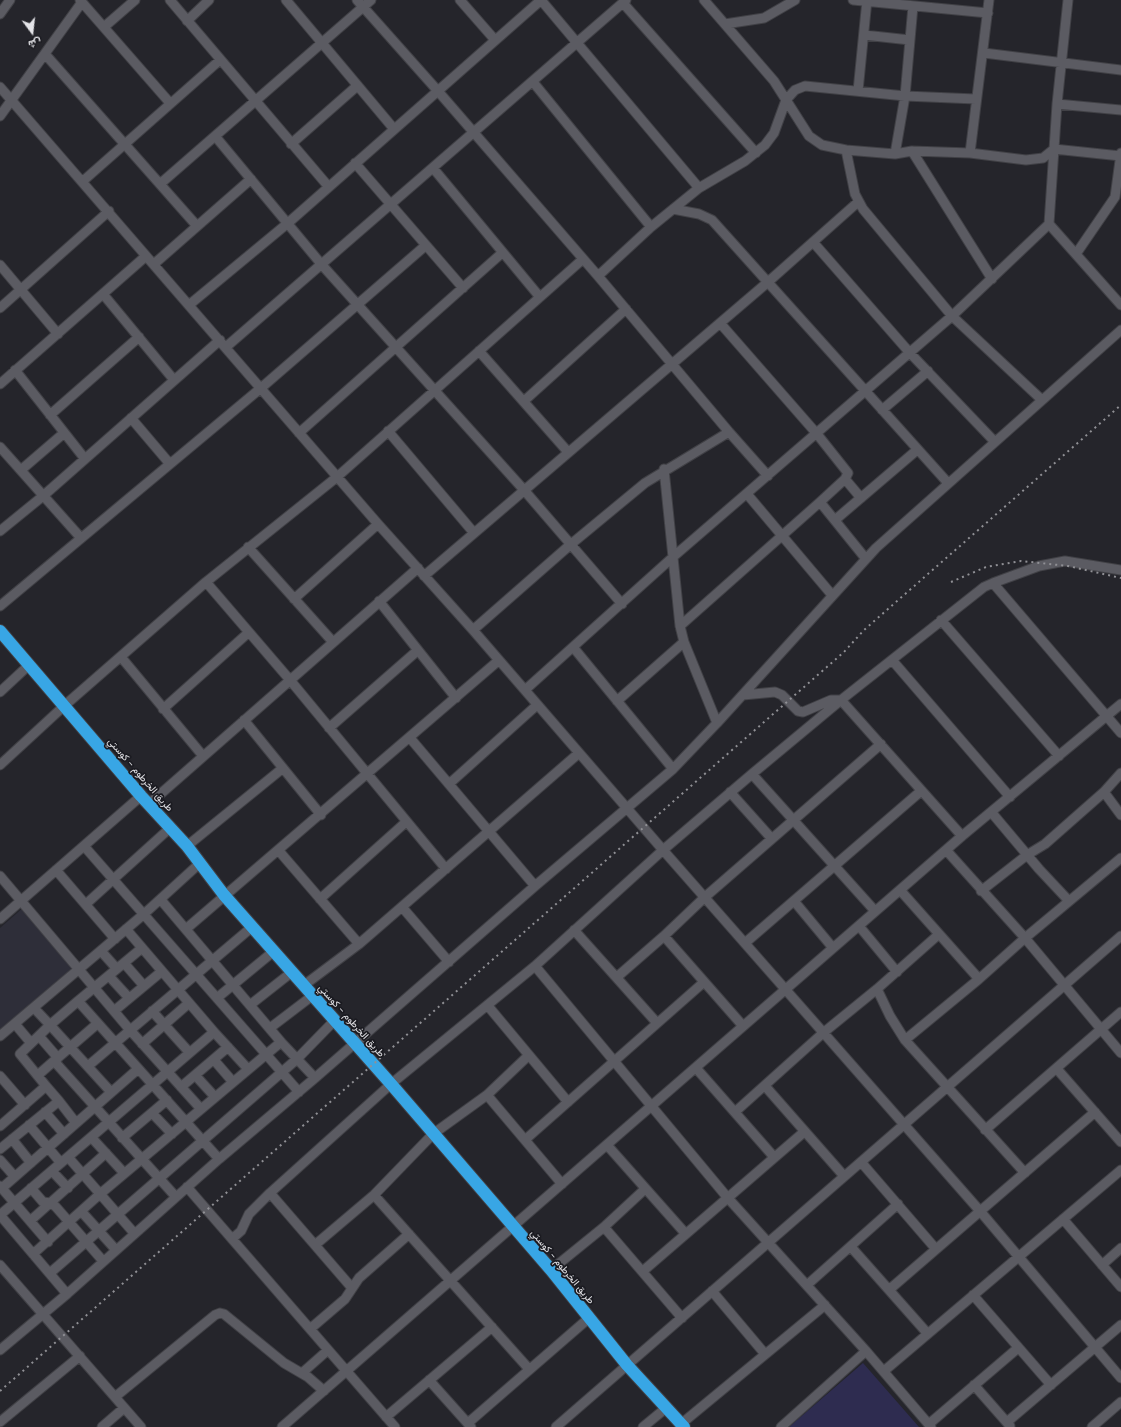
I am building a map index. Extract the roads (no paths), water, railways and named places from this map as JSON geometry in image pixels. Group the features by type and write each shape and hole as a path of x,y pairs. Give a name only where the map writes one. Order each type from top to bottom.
{"highway":[{"name":"طريق الخرطوم - كوستي","path":"0,631 145,800 187,846 224,895 391,1084 551,1270 627,1365 682,1426"}],"street":[{"path":"0,14 10,0"},
{"path":"104,27 135,0"},
{"path":"170,0 328,186"},
{"path":"187,21 209,0"},
{"path":"287,0 321,43 394,129"},
{"path":"160,184 321,43 360,3 371,0"},
{"path":"460,0 495,40"},
{"path":"190,305 288,223 328,186 541,0 578,42 699,188"},
{"path":"704,0 774,81 800,123 816,142 822,145 846,150 895,154 912,152 970,153 1035,160 1043,158 1054,149 1121,155 1118,200 1076,254"},
{"path":"725,24 764,18 795,0"},
{"path":"853,0 988,13"},
{"path":"970,153 976,99 984,53 989,0"},
{"path":"525,690 673,557 952,316 1049,224 1057,104 1068,0"},
{"path":"0,116 81,1 170,104"},
{"path":"0,531 43,496 174,380 223,344 322,265 625,1 756,153"},
{"path":"858,91 867,1"},
{"path":"360,3 598,276 671,365 768,476"},
{"path":"895,154 905,96 913,6"},
{"path":"864,35 910,40"},
{"path":"984,53 1121,70"},
{"path":"45,54 125,142 197,226"},
{"path":"82,181 220,60"},
{"path":"533,82 651,227"},
{"path":"291,144 357,86"},
{"path":"598,276 651,227 699,188 745,161 765,145 774,133 786,100 795,90 805,86 905,96 976,99"},
{"path":"0,87 190,305 337,477 473,630 498,661 525,690 662,850 980,1211 1018,1258 1121,1378"},
{"path":"1057,104 1121,110"},
{"path":"215,136 322,265 524,490 622,604"},
{"path":"846,150 858,202 952,316 1042,400"},
{"path":"912,152 992,279"},
{"path":"355,163 425,246 463,288"},
{"path":"433,168 539,296"},
{"path":"154,264 251,179"},
{"path":"424,576 768,282 858,202"},
{"path":"673,209 699,214 712,220 948,483"},
{"path":"0,308 108,211"},
{"path":"1049,224 1121,304"},
{"path":"813,242 910,353 995,442"},
{"path":"0,606 261,388 425,246"},
{"path":"299,432 502,253"},
{"path":"0,384 146,256"},
{"path":"0,765 64,706 206,582 337,477 539,296 583,259"},
{"path":"0,265 58,334"},
{"path":"103,294 174,380"},
{"path":"524,401 626,309"},
{"path":"680,626 845,479 848,471 720,323"},
{"path":"0,1350 67,1294 134,1233 299,1092 535,886 673,769 717,724 866,559 948,483 1121,330"},
{"path":"50,415 139,337"},
{"path":"479,351 568,452"},
{"path":"15,370 85,459"},
{"path":"882,410 928,371"},
{"path":"131,418 170,464"},
{"path":"388,431 474,534"},
{"path":"473,630 570,545 645,483 664,470 729,432"},
{"path":"21,470 64,433"},
{"path":"835,520 917,450"},
{"path":"2,452 21,470 81,538"},
{"path":"664,470 680,626 684,642 717,724"},
{"path":"845,479 861,498"},
{"path":"747,494 832,595"},
{"path":"820,502 866,559"},
{"path":"294,599 378,524"},
{"path":"248,547 334,642"},
{"path":"232,1239 241,1231 249,1214 270,1193 391,1084 535,966 662,850 730,792 841,700 984,587 1039,566 1065,561 1121,570"},
{"path":"0,918 84,846 203,756 418,568"},
{"path":"206,582 248,633 290,680 446,869"},
{"path":"993,583 1121,733"},
{"path":"380,601 417,651 456,698"},
{"path":"941,620 1059,756"},
{"path":"163,709 248,633"},
{"path":"617,701 684,642"},
{"path":"573,647 673,769"},
{"path":"329,728 417,651"},
{"path":"121,657 203,756"},
{"path":"892,660 1010,798"},
{"path":"186,929 224,895 321,815 498,661"},
{"path":"0,692 30,665"},
{"path":"743,695 774,692 782,695 798,711 803,712 830,700 841,700 962,836"},
{"path":"282,1427 962,836 992,813 1121,704"},
{"path":"449,784 537,705"},
{"path":"244,720 321,815"},
{"path":"410,738 535,886"},
{"path":"617,977 664,936 705,897 881,744"},
{"path":"303,986 359,944 579,753"},
{"path":"187,846 283,768"},
{"path":"981,891 1027,855 1045,844 1104,792 1121,773"},
{"path":"752,774 875,911"},
{"path":"745,943 921,791"},
{"path":"730,792 772,839"},
{"path":"1104,792 1121,815"},
{"path":"992,813 1027,855 1069,901"},
{"path":"320,898 406,822"},
{"path":"86,904 170,828"},
{"path":"84,846 299,1092"},
{"path":"946,850 981,891 1025,938 1121,1054"},
{"path":"279,851 359,944"},
{"path":"905,1040 1121,858"},
{"path":"0,1036 161,900 200,863"},
{"path":"56,870 115,939"},
{"path":"0,876 114,1012 201,1109"},
{"path":"900,890 978,979"},
{"path":"161,900 281,1042 315,1078"},
{"path":"794,901 833,948"},
{"path":"402,906 449,962"},
{"path":"858,926 897,972"},
{"path":"88,1066 252,927"},
{"path":"126,929 161,972 248,1069"},
{"path":"574,930 657,1023"},
{"path":"735,1112 823,1033 878,989 938,935"},
{"path":"664,936 743,1026"},
{"path":"556,1427 1121,936"},
{"path":"76,1123 20,1054 50,1025 142,948"},
{"path":"101,951 144,986"},
{"path":"217,998 274,951"},
{"path":"535,966 727,1196 866,1351 930,1426 974,1385 1018,1348"},
{"path":"114,1012 161,972"},
{"path":"250,1005 292,972"},
{"path":"109,976 129,998"},
{"path":"526,1139 704,982"},
{"path":"878,989 890,1016 905,1040 1024,1173"},
{"path":"270,1028 312,996"},
{"path":"78,1001 219,1159"},
{"path":"142,1044 189,1003"},
{"path":"488,1006 528,1056 568,1102"},
{"path":"34,1008 111,1092"},
{"path":"152,1011 189,1052"},
{"path":"985,1130 1121,1012"},
{"path":"50,1274 85,1241 297,1059 334,1021"},
{"path":"15,1024 31,1043"},
{"path":"38,1075 97,1024"},
{"path":"67,1294 0,1215 214,1032"},
{"path":"39,1036 94,1107 176,1197"},
{"path":"33,1254 100,1194 281,1042"},
{"path":"182,1087 228,1048"},
{"path":"315,1245 374,1195 434,1134 487,1095 528,1056"},
{"path":"214,1060 233,1082"},
{"path":"696,1068 774,1157"},
{"path":"48,1242 1,1187 15,1177 138,1069"},
{"path":"1057,1069 1121,1142"},
{"path":"195,1075 215,1097"},
{"path":"0,1076 25,1105"},
{"path":"0,1126 46,1086"},
{"path":"765,1086 844,1176"},
{"path":"487,1095 526,1139 562,1184"},
{"path":"122,1138 167,1100"},
{"path":"0,1149 59,1101"},
{"path":"45,1112 64,1134"},
{"path":"890,1289 935,1248 1095,1112"},
{"path":"152,1113 172,1134"},
{"path":"29,1125 48,1148 82,1175 134,1233"},
{"path":"643,1271 727,1196 804,1132"},
{"path":"91,1137 124,1174"},
{"path":"12,1140 31,1163"},
{"path":"607,1145 645,1190 685,1233"},
{"path":"30,1221 106,1154"},
{"path":"0,1160 15,1177"},
{"path":"861,1162 935,1248"},
{"path":"884,1372 1121,1170"},
{"path":"52,1171 68,1188"},
{"path":"187,1187 395,1427"},
{"path":"31,1188 43,1202 51,1203 103,1261"},
{"path":"551,1270 604,1227 645,1190"},
{"path":"270,1193 352,1288"},
{"path":"374,1195 529,1369"},
{"path":"807,1285 898,1204"},
{"path":"81,1211 116,1250"},
{"path":"1063,1219 1121,1287"},
{"path":"604,1227 682,1318"},
{"path":"310,1329 345,1299 364,1273 409,1234"},
{"path":"851,1247 890,1289 928,1334"},
{"path":"1102,1265 1121,1248"},
{"path":"0,1265 141,1427"},
{"path":"712,1291 766,1354"},
{"path":"973,1295 1051,1385"},
{"path":"682,1426 825,1305"},
{"path":"115,1397 215,1315 220,1313 224,1314 284,1363 302,1373 324,1391"},
{"path":"429,1380 470,1425 529,1369 589,1318"},
{"path":"974,1385 1009,1425 1051,1385 1121,1325"},
{"path":"386,1417 492,1327"},
{"path":"302,1373 328,1350"},
{"path":"781,1427 866,1351"},
{"path":"0,1422 80,1356"},
{"path":"1092,1427 1121,1402"},
{"path":"102,1427 124,1408"},
{"path":"643,1427 666,1408"}],"railway":[{"path":"0,1391 844,652 864,630 1121,405"},
{"path":"951,582 986,567 1021,561 1068,566 1121,578"}]}
